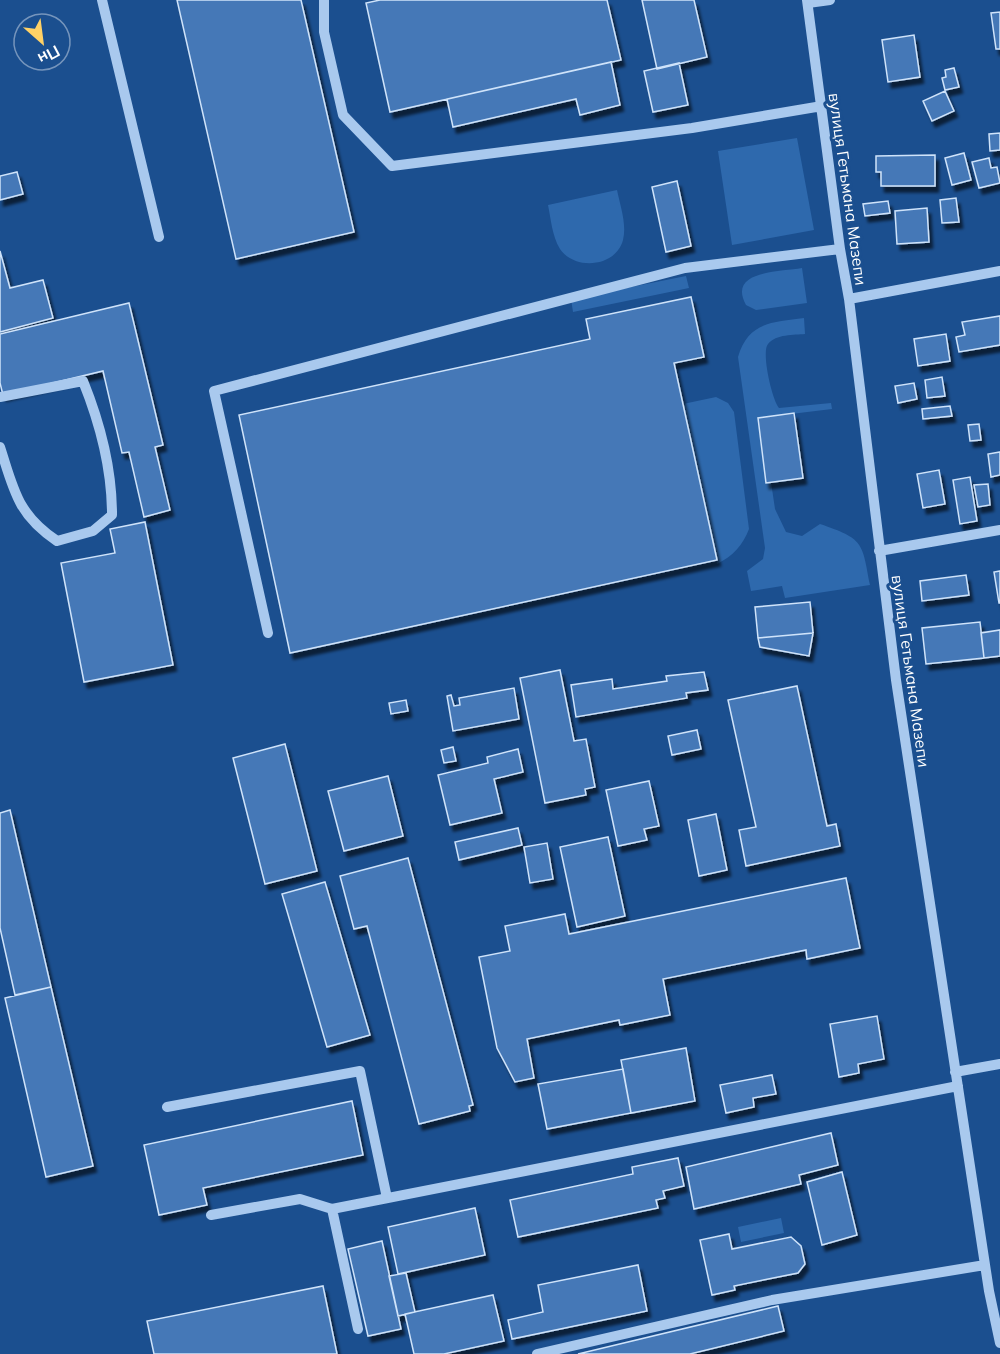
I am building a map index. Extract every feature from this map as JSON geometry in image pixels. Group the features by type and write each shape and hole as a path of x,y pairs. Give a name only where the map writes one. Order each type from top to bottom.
{"street":[{"path":"102,0 159,237"},
{"path":"324,0 324,32 344,115 392,166 692,128 822,106"},
{"path":"807,2 830,0"},
{"name":"вулиця Гетьмана Мазепи","path":"807,2 840,249 849,299 896,680 985,1265 994,1290 1000,1343"},
{"path":"268,633 214,391 685,268 840,249"},
{"path":"849,299 1000,271"},
{"path":"0,397 83,381 93,404 112,484 112,515 93,531 57,541 38,528 19,503 0,447"},
{"path":"879,551 1000,530"},
{"path":"956,1072 1000,1064"},
{"path":"167,1107 360,1071 387,1198"},
{"path":"211,1215 300,1199 332,1209 958,1086"},
{"path":"332,1209 358,1329"},
{"path":"537,1354 772,1300 985,1265"}],"shaded area":[{"path":"797,138 814,230 732,245 718,151"},
{"path":"617,190 624,228 623,240 619,249 604,261 594,263 575,261 567,256 555,239 548,205"},
{"path":"802,268 807,303 756,310 746,305 742,294 744,285 750,279 770,272"},
{"path":"686,276 689,288 573,312 571,299"},
{"path":"804,318 805,334 780,337 771,341 766,349 768,376 773,396 779,408 831,403 832,409 758,418 766,483 771,482 775,509 786,532 802,536 820,524 853,539 865,559 870,585 785,598 782,586 751,591 747,571 763,559 765,548 738,357 742,345 755,330 772,323"},
{"path":"716,397 728,403 734,412 749,529 737,550 717,564 683,404"},
{"path":"781,1218 784,1233 741,1242 738,1227"}],"building":[{"path":"177,0 301,0 354,232 236,259"},
{"path":"380,0 607,0 621,60 390,112 366,3"},
{"path":"642,0 694,0 707,57 657,69"},
{"path":"1000,12 1000,49 996,49 991,13"},
{"path":"914,35 920,77 888,82 882,40"},
{"path":"611,62 620,105 580,115 576,99 453,127 447,99"},
{"path":"679,63 688,105 653,112 644,71"},
{"path":"954,68 959,87 945,90 942,78 946,77 945,70"},
{"path":"945,91 954,111 932,121 923,101"},
{"path":"1000,133 1000,150 990,151 989,134"},
{"path":"964,153 971,180 952,185 945,158"},
{"path":"935,155 935,186 881,186 881,172 876,172 876,156"},
{"path":"989,158 991,168 997,167 1000,183 979,188 972,162"},
{"path":"17,172 23,194 0,200 0,176"},
{"path":"677,181 691,246 666,252 652,187"},
{"path":"956,198 959,222 942,223 940,200"},
{"path":"888,201 890,213 865,216 863,204"},
{"path":"927,208 929,242 897,244 895,211"},
{"path":"0,251 10,288 43,280 53,318 0,332"},
{"path":"691,297 704,357 674,363 717,560 290,653 239,415 590,339 586,319"},
{"path":"129,303 163,445 155,447 170,510 144,517 129,452 122,453 103,371 3,395 0,383 0,334"},
{"path":"1000,316 1000,345 959,352 956,337 965,335 962,322"},
{"path":"946,334 950,361 918,366 914,339"},
{"path":"942,377 945,396 927,398 925,380"},
{"path":"914,383 917,399 898,403 895,386"},
{"path":"950,406 952,416 923,419 922,409"},
{"path":"794,413 803,478 766,483 758,418"},
{"path":"979,424 981,440 970,441 968,425"},
{"path":"1000,452 1000,475 991,477 988,454"},
{"path":"939,470 945,504 923,508 917,474"},
{"path":"970,477 977,521 960,524 953,480"},
{"path":"988,484 990,505 978,507 974,485"},
{"path":"145,522 173,665 84,682 61,563 115,553 110,529"},
{"path":"1000,571 1000,603 999,603 994,572"},
{"path":"966,575 969,595 922,601 920,581"},
{"path":"810,602 813,633 758,638 755,607"},
{"path":"980,622 984,658 926,664 922,628"},
{"path":"1000,630 1000,656 984,658 981,633"},
{"path":"813,633 809,656 760,647 758,638"},
{"path":"560,670 574,741 586,739 595,787 585,789 586,795 545,803 520,678"},
{"path":"704,672 708,690 686,693 687,698 576,717 571,685 612,679 613,689 667,681 666,676"},
{"path":"797,686 827,826 836,824 840,846 746,866 739,830 756,827 728,700"},
{"path":"514,688 519,719 453,731 447,696 451,695 454,706 460,705 459,698"},
{"path":"406,700 408,711 391,714 389,703"},
{"path":"697,730 701,749 672,755 668,736"},
{"path":"285,744 317,871 265,884 233,758"},
{"path":"453,747 456,761 444,763 441,750"},
{"path":"518,749 523,772 494,779 502,813 450,825 438,775 488,763 487,757"},
{"path":"388,776 403,836 344,851 328,791"},
{"path":"649,781 659,826 644,829 647,840 618,846 606,790"},
{"path":"10,810 51,987 15,995 0,928 0,813"},
{"path":"716,814 727,870 699,876 688,820"},
{"path":"518,828 522,845 459,860 455,842"},
{"path":"608,837 625,916 577,927 560,847"},
{"path":"547,843 553,879 530,883 524,847"},
{"path":"408,858 473,1105 469,1106 470,1111 419,1124 367,926 354,929 340,876"},
{"path":"846,878 860,948 807,959 806,950 663,979 670,1015 620,1025 619,1020 527,1039 534,1078 515,1082 497,1048 479,957 510,951 505,926 565,914 569,934"},
{"path":"325,882 370,1035 327,1047 282,894"},
{"path":"51,987 93,1166 46,1177 5,998"},
{"path":"877,1016 884,1059 858,1064 859,1073 839,1077 830,1024"},
{"path":"686,1048 695,1101 631,1113 621,1060"},
{"path":"623,1069 631,1113 547,1129 538,1084"},
{"path":"772,1075 776,1094 753,1098 754,1107 726,1113 720,1085"},
{"path":"352,1101 363,1155 203,1188 207,1205 159,1215 144,1145"},
{"path":"831,1133 838,1165 799,1175 801,1184 694,1209 686,1167"},
{"path":"678,1158 684,1186 663,1191 665,1198 656,1200 658,1208 518,1237 510,1200 633,1174 632,1167"},
{"path":"842,1172 857,1235 822,1245 807,1182"},
{"path":"475,1208 485,1255 398,1274 388,1227"},
{"path":"729,1234 732,1249 791,1237 801,1246 805,1264 798,1273 734,1286 735,1290 712,1295 700,1240"},
{"path":"382,1241 401,1329 368,1336 348,1249"},
{"path":"638,1265 647,1311 512,1339 508,1320 543,1312 538,1285"},
{"path":"406,1273 415,1312 398,1316 389,1276"},
{"path":"323,1286 337,1354 154,1354 147,1321"},
{"path":"493,1295 504,1341 444,1354 414,1354 405,1314"},
{"path":"778,1306 784,1331 690,1354 578,1354"}]}
